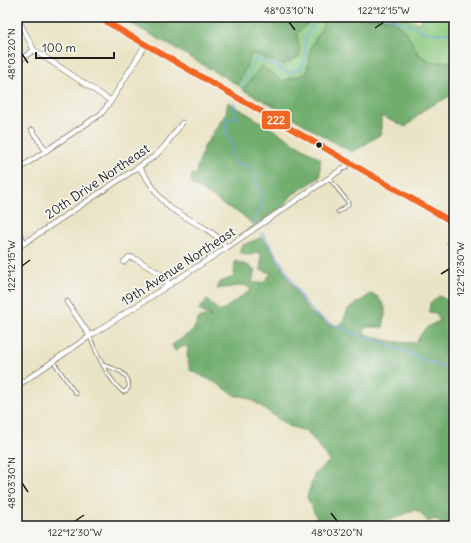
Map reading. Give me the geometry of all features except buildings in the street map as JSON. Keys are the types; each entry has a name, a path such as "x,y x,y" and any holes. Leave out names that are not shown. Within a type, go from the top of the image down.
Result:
{"main road":[{"path":"98,17 454,223"}],"street":[{"path":"17,17 34,50 111,101"},
{"path":"17,170 101,114 111,101 146,44"},
{"path":"17,62 34,50"},
{"name":"20th Drive Northeast","path":"17,248 155,156 164,147 182,123"},
{"path":"32,130 46,151"},
{"name":"19th Avenue Northeast","path":"17,386 90,336 226,248 351,163"},
{"path":"139,167 159,196 170,208 219,238 226,248"},
{"path":"17,231 25,243"},
{"path":"124,262 129,257 136,259 162,275 170,285"},
{"path":"67,302 90,336"}],"lane":[{"path":"329,178 348,202 348,204 338,212"},
{"path":"449,242 454,231"},
{"path":"90,336 103,365 118,387 124,392 126,391 129,387 127,377 122,372 103,365"},
{"path":"53,361 76,394"}],"green space":[{"path":"119,17 139,17 147,19 148,17 313,17 297,34 300,56 283,65 252,53 238,85"},
{"path":"313,17 346,17 325,22 311,47 307,73 283,81 261,66 243,90 238,85 252,53 297,34"},
{"path":"346,17 392,20 406,32 418,54 434,63 450,61 454,58 454,94 425,109 406,127 381,116 381,134 351,152 276,107 243,90 261,66 283,81 307,73 311,47 325,21"},
{"path":"367,17 400,17 419,23 422,17 454,17 454,58 450,61 434,63 418,54 406,32 378,18"},
{"path":"228,102 321,159 320,177 292,195 282,208 255,226 240,213 223,205 215,198 193,185 191,180 192,174 197,175 197,168 204,147 226,113"},
{"path":"262,237 301,300 310,312 327,324 336,327 344,319 348,309 371,294 377,296 385,307 383,327 366,327 363,333 382,339 395,342 416,343 425,329 440,321 436,313 429,312 430,303 439,296 449,301 452,297 454,287 454,526 444,526 435,519 428,522 420,512 414,510 377,526 314,526 319,523 307,497 315,473 330,461 307,431 288,426 255,402 243,396 236,396 218,384 190,370 187,356 188,346 181,347 175,351 172,345 193,331 199,318 211,316 198,310 207,300 220,312 252,289 244,285 217,289 220,282 234,277 235,261 255,270 252,282 265,282 271,273 261,270 261,252 248,255 239,252 241,246"}],"waterway":[{"path":"242,88 255,59 271,63 286,72 291,73 294,70 301,70 306,56 305,38 318,17"},
{"path":"386,17 417,27 420,31 441,34 454,32"},
{"path":"234,103 237,118 230,118 226,121 226,133 234,146 231,156 233,160 237,165 246,165 257,173 256,182 262,194 262,206 255,217 256,225"},
{"path":"262,233 301,296 318,316 340,327 379,341 454,372"}],"transit line":[{"name":"222","path":"98,17 454,223"}]}
